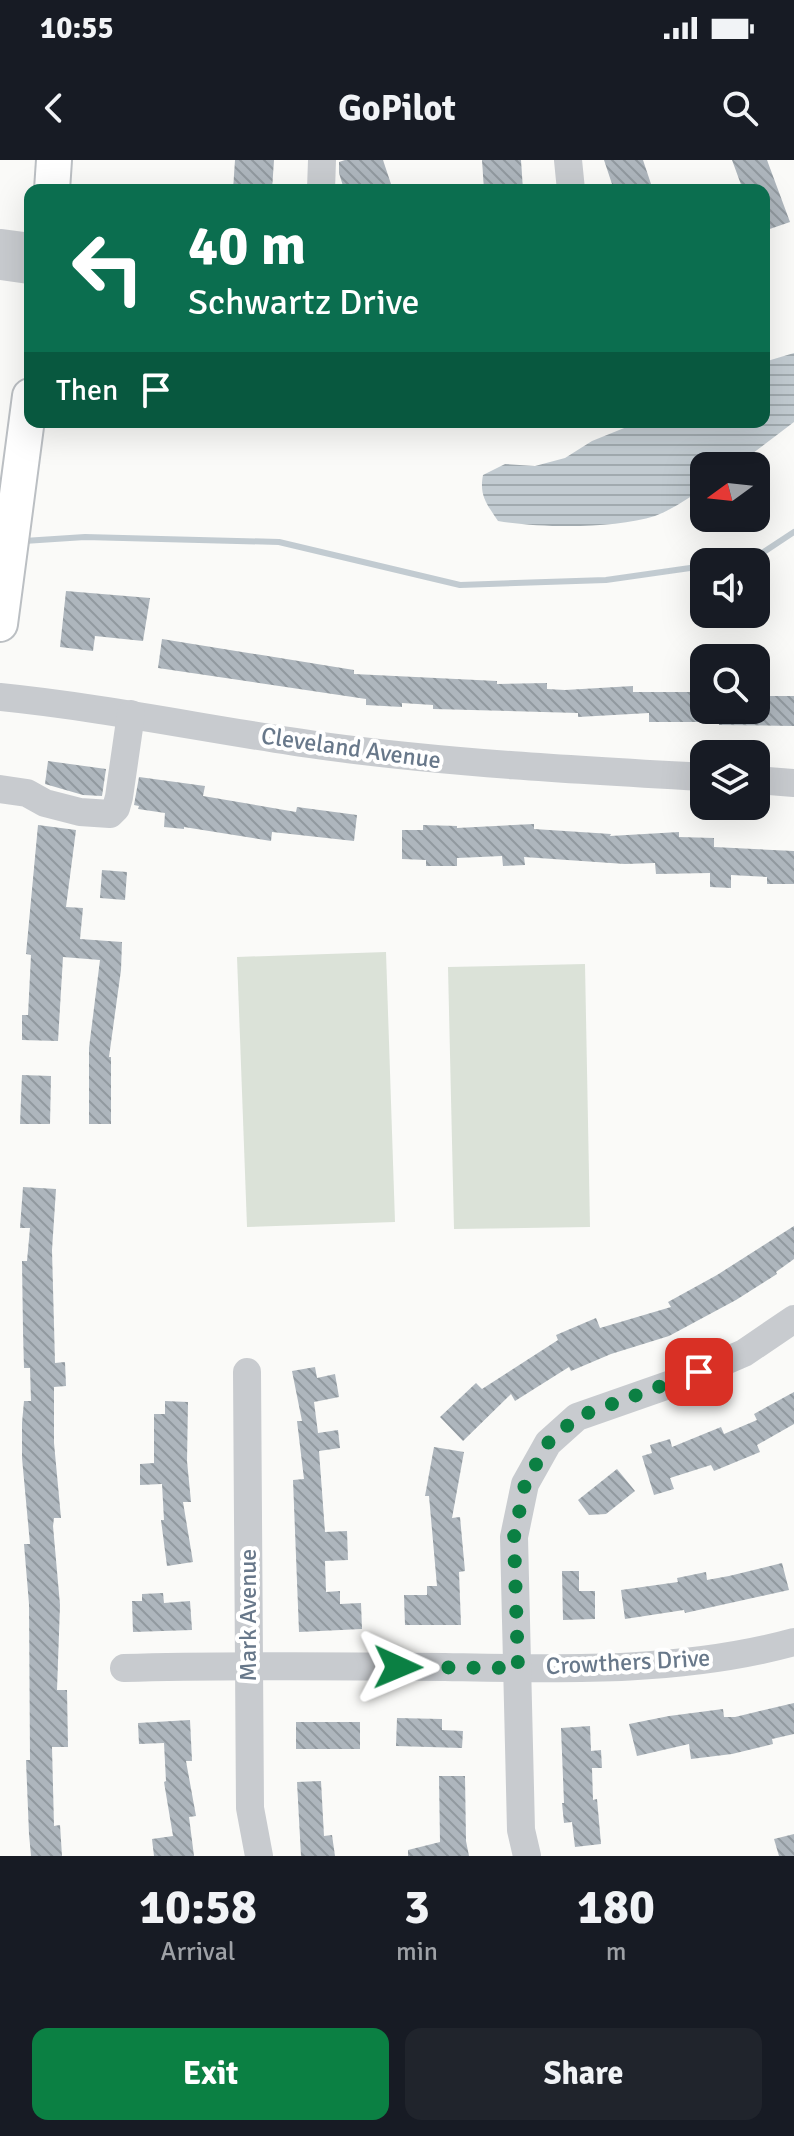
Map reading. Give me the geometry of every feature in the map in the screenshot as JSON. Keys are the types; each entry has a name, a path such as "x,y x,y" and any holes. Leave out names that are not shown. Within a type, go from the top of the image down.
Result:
{"main road":[{"path":"52,184 54,160"},
{"path":"0,624 26,428"}],"street":[{"path":"321,184 322,160"},
{"path":"568,160 570,184"},
{"path":"0,243 24,246"},
{"path":"0,266 24,269"},
{"name":"Cleveland Avenue","path":"0,697 131,714 323,746 473,764 690,776"},
{"path":"0,789 27,793 45,803 80,812 110,814 116,808 119,797 131,714"},
{"path":"770,781 794,783"},
{"path":"527,1856 521,1830 514,1537 525,1484 548,1443 577,1417 677,1382 744,1353 794,1319"},
{"name":"Mark Avenue","path":"247,1372 250,1808 259,1856"},
{"name":"Crowthers Drive","path":"124,1668 247,1665 518,1668 680,1663 765,1650 794,1642"}],"shaded area":[{"path":"794,353 794,422 754,452 690,452 690,497 655,516 577,526 498,521 482,489 483,475 505,464 535,466 565,458 592,441 624,428 770,428 770,360"},
{"path":"386,952 395,1222 247,1227 237,957"},
{"path":"585,964 590,1227 454,1229 448,967"}],"building":[{"path":"235,160 274,160 272,184 233,184"},
{"path":"383,160 391,184 342,184 339,162"},
{"path":"482,160 521,160 523,184 484,184"},
{"path":"604,160 643,160 651,184 612,184"},
{"path":"732,160 767,160 790,222 770,229 770,184 741,184"},
{"path":"66,591 150,598 143,641 95,636 93,651 60,647"},
{"path":"162,639 354,670 354,674 497,681 497,684 547,683 547,689 565,690 633,686 633,692 690,692 690,722 649,722 649,713 578,717 578,713 433,709 433,705 402,703 402,707 366,705 366,699 158,668"},
{"path":"770,696 794,696 794,726 719,725 770,724"},
{"path":"48,761 106,769 102,796 83,795 45,784"},
{"path":"139,777 205,786 203,796 296,812 297,807 357,815 354,841 272,832 271,841 184,827 164,827 165,813 138,809 139,806 134,805"},
{"path":"534,824 534,829 610,836 679,832 679,837 714,838 714,847 794,851 794,884 767,884 767,877 731,875 731,888 710,887 710,873 656,874 655,863 524,857 525,865 503,866 502,856 457,858 457,866 426,866 426,860 402,859 402,830 423,830 423,825 457,828"},
{"path":"38,825 76,830 66,907 83,908 80,939 122,942 109,1057 111,1124 89,1124 89,1048 100,960 63,957 58,1041 22,1040 22,1015 28,1015 31,955 26,954"},
{"path":"102,870 127,872 125,900 100,898"},
{"path":"22,1075 51,1076 50,1124 20,1124"},
{"path":"23,1187 56,1189 52,1250 55,1363 65,1362 66,1386 54,1387 54,1443 61,1518 54,1518 53,1526 60,1605 57,1690 67,1690 68,1747 52,1747 54,1826 60,1825 62,1856 31,1856 29,1834 26,1760 30,1760 29,1604 24,1544 30,1544 22,1423 24,1401 31,1401 30,1368 24,1368 22,1261 27,1261 30,1228 20,1228"},
{"path":"794,1226 794,1259 777,1274 736,1300 669,1336 611,1354 571,1371 569,1367 515,1401 511,1394 463,1441 440,1417 476,1383 482,1389 558,1340 556,1335 596,1318 600,1328 671,1307 668,1302"},
{"path":"315,1367 317,1378 335,1374 339,1397 314,1402 318,1433 338,1430 340,1448 319,1451 325,1532 347,1531 348,1560 325,1561 326,1592 340,1591 340,1604 361,1603 362,1629 299,1632 293,1480 304,1479 297,1421 302,1421 292,1371"},
{"path":"794,1392 794,1424 757,1445 760,1452 714,1471 711,1465 670,1478 674,1489 654,1495 642,1456 652,1453 650,1445 670,1439 672,1447 721,1427 724,1434 757,1420 754,1414"},
{"path":"165,1401 188,1402 187,1461 191,1502 183,1502 193,1562 167,1566 161,1520 164,1520 162,1484 140,1485 140,1464 154,1463 154,1414 165,1414"},
{"path":"434,1447 464,1452 452,1518 460,1517 465,1571 459,1572 461,1625 405,1625 404,1595 427,1595 427,1586 437,1586 429,1496 425,1496"},
{"path":"617,1469 635,1491 606,1514 589,1515 578,1500"},
{"path":"782,1563 789,1590 685,1613 684,1610 625,1619 621,1590 678,1582 677,1578 706,1572 707,1580"},
{"path":"562,1571 579,1571 579,1591 595,1591 595,1619 563,1620"},
{"path":"163,1593 164,1603 190,1601 192,1630 133,1632 132,1601 142,1601 142,1594"},
{"path":"794,1703 794,1734 772,1739 773,1744 732,1754 691,1759 689,1744 637,1756 629,1724 723,1709 724,1717 735,1717"},
{"path":"397,1718 442,1719 442,1730 463,1731 462,1748 396,1746"},
{"path":"190,1720 192,1761 186,1761 196,1816 189,1817 194,1856 154,1856 152,1839 173,1836 164,1782 164,1743 139,1744 138,1723"},
{"path":"296,1722 360,1722 360,1749 296,1749"},
{"path":"590,1726 591,1751 601,1750 602,1768 592,1768 593,1800 597,1799 601,1844 575,1847 572,1822 564,1823 561,1728"},
{"path":"439,1776 465,1776 469,1856 408,1856 408,1850 440,1842"},
{"path":"321,1781 324,1836 332,1835 335,1856 301,1856 297,1782"},
{"path":"794,1834 794,1856 779,1856 774,1839"}],"waterway":[{"path":"770,548 794,532"},
{"path":"24,541 85,537 279,542 460,585 606,580 690,568"}],"route":[{"path":"398,1667 518,1668 514,1537 525,1484 548,1443 577,1417 699,1372"}]}
